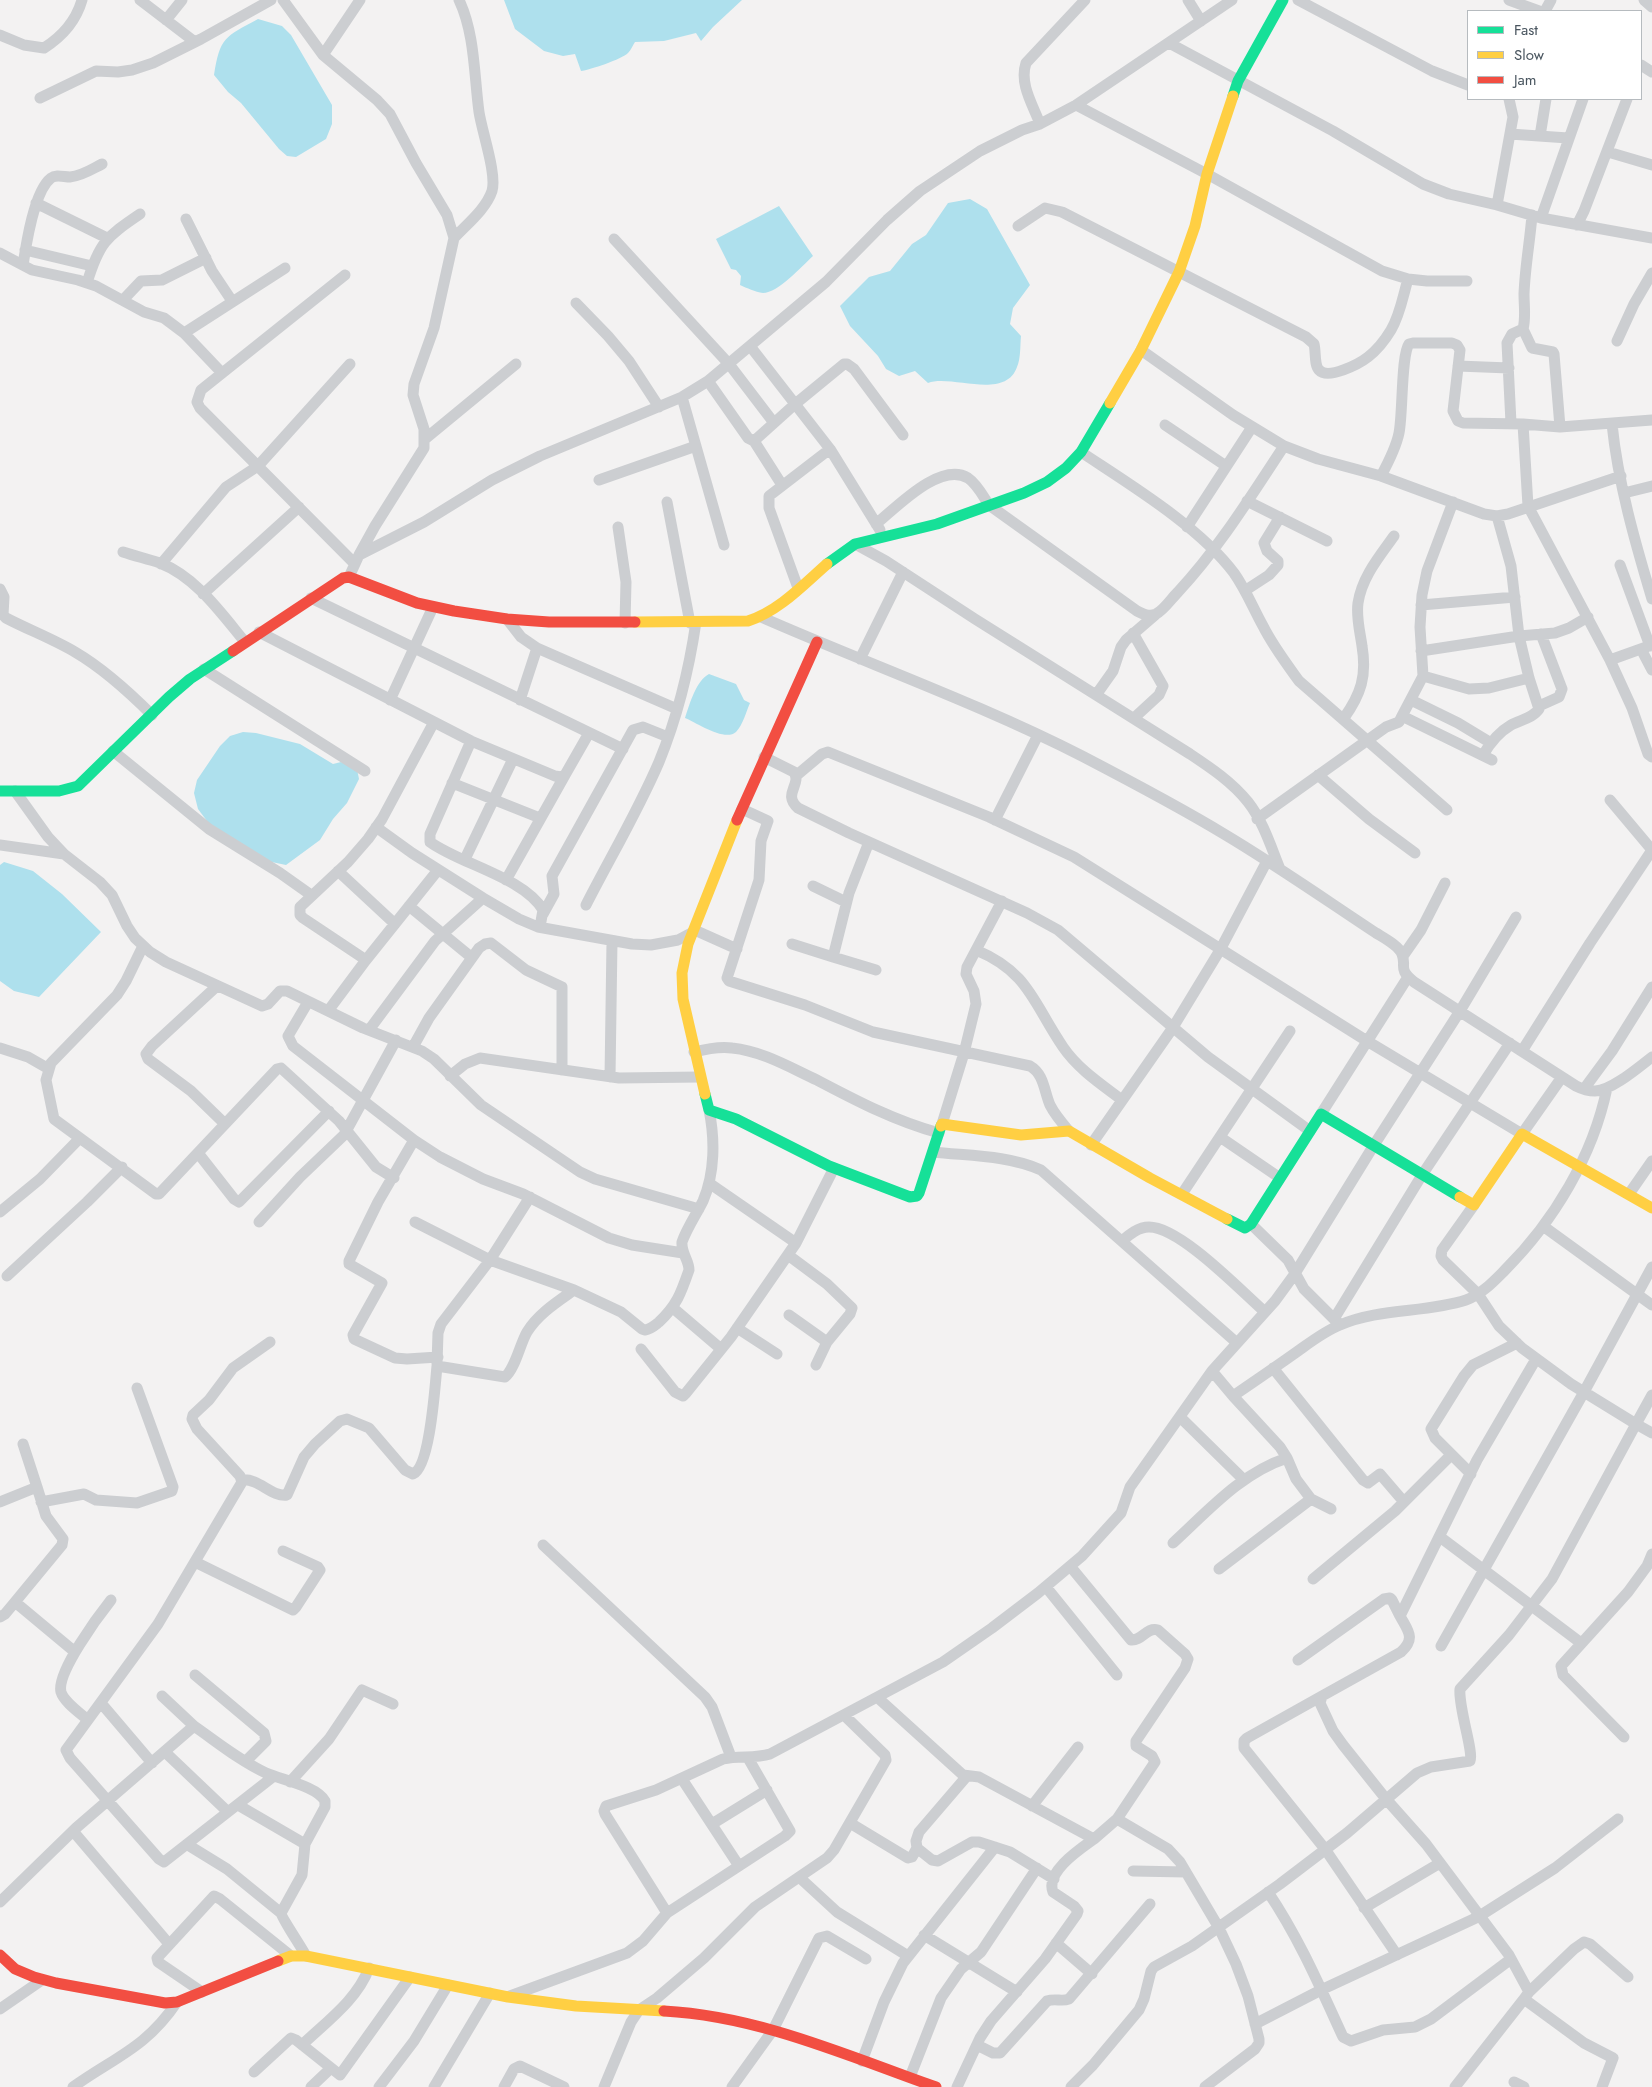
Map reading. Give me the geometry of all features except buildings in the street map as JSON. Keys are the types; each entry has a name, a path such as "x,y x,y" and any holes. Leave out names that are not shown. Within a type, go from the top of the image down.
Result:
{"street":[{"path":"0,35 24,45 39,49 44,48 74,21 82,0"},
{"path":"140,0 195,42"},
{"path":"166,20 182,0"},
{"path":"40,98 96,70 118,72 132,70 153,63 271,0"},
{"path":"283,0 323,55 377,100 390,114 416,164 447,215 454,238 434,328 414,384 413,395 425,439 420,455 396,490 357,559 349,577"},
{"path":"323,55 360,0"},
{"path":"454,238 484,206 491,192 493,182 479,111 473,53 463,9 459,0"},
{"path":"1040,124 1024,82 1023,73 1026,64 1085,0"},
{"path":"1188,0 1201,21"},
{"path":"357,559 424,522 516,467 682,397 708,381 826,282 887,220 920,191 980,151 1022,130 1040,124 1076,105 1232,0"},
{"path":"0,791 59,791 72,788 83,781 169,697 204,669 336,581 349,577 417,603 507,618 549,622 625,623 748,621 760,617 782,603 837,555 855,544 938,524 1024,493 1047,482 1066,468 1081,452 1141,350 1179,272 1195,226 1207,174 1238,81 1283,0"},
{"path":"1298,0 1432,71 1467,85"},
{"path":"1509,0 1536,10"},
{"path":"1644,0 1652,7"},
{"path":"1169,43 1333,131 1422,184 1449,194 1497,205 1536,217 1652,238"},
{"path":"1497,205 1513,117 1509,100"},
{"path":"1540,136 1546,100"},
{"path":"1560,427 1554,354 1549,351 1532,348 1523,329 1524,295 1530,245 1536,217 1583,100"},
{"path":"1577,225 1608,152 1627,100"},
{"path":"1076,105 1207,174 1382,271 1408,279 1427,281 1467,280"},
{"path":"1510,134 1568,138"},
{"path":"1608,152 1652,164"},
{"path":"23,265 36,203 52,177 79,175 102,164"},
{"path":"36,203 107,238"},
{"path":"1018,226 1045,208 1053,209 1306,337 1314,344 1316,366 1326,374 1353,366 1368,357 1382,343 1398,314 1408,279"},
{"path":"87,283 100,248 107,238 140,214"},
{"path":"186,219 206,258 232,301"},
{"path":"614,239 729,364 774,423"},
{"path":"26,250 92,266"},
{"path":"0,253 43,273 87,283 144,312 164,318 184,333 222,373"},
{"path":"123,300 141,282 162,280 206,258"},
{"path":"184,333 284,268"},
{"path":"1617,341 1634,304 1652,273"},
{"path":"345,275 201,390 197,402 200,408 299,507 357,559"},
{"path":"576,303 629,360 659,407"},
{"path":"1511,423 1507,342 1509,338 1523,329"},
{"path":"1381,476 1399,435 1406,348 1409,344 1413,343 1452,343 1457,345 1460,350 1454,411 1458,421 1463,423 1511,423 1560,427 1652,420"},
{"path":"750,346 830,449 884,538"},
{"path":"1141,350 1252,427 1284,446 1381,476 1484,514 1497,516 1508,514 1621,476"},
{"path":"161,564 226,487 258,466 350,364"},
{"path":"425,439 516,364"},
{"path":"754,440 844,364 854,369 903,435"},
{"path":"1458,366 1509,368"},
{"path":"708,381 748,438 754,440 782,485"},
{"path":"682,397 724,545"},
{"path":"1523,424 1528,506 1610,660 1632,708 1648,754 1652,757"},
{"path":"1612,424 1614,446 1624,494 1652,599"},
{"path":"1165,425 1226,466"},
{"path":"1187,527 1252,427"},
{"path":"599,480 696,446"},
{"path":"1096,695 1113,672 1121,647 1133,633 1162,609 1196,573 1248,501 1284,446"},
{"path":"798,588 768,502 769,496 830,449"},
{"path":"1081,452 1162,507 1214,550 1246,590 1263,626 1285,663 1306,687 1344,718 1447,810"},
{"path":"876,524 932,480 945,476 957,475 966,477 973,483 989,505 1138,611 1147,615 1155,615"},
{"path":"1624,494 1652,486"},
{"path":"1248,501 1327,541"},
{"path":"586,905 645,790 668,737 688,670 693,622 667,502"},
{"path":"1257,818 1386,727 1399,722 1422,676 1421,605 1427,571 1453,502"},
{"path":"203,594 299,507"},
{"path":"1497,516 1511,566 1519,636 1529,678 1539,706"},
{"path":"1246,590 1269,575 1278,565 1278,562 1267,551 1264,543 1280,518"},
{"path":"618,527 626,582 625,623"},
{"path":"1344,718 1356,701 1362,686 1364,670 1357,621 1357,605 1361,590 1367,574 1394,536"},
{"path":"855,544 904,572 1225,778 1248,802 1280,870"},
{"path":"123,552 161,564 181,575 203,594 245,642"},
{"path":"1620,565 1648,646 1652,670"},
{"path":"860,659 904,572"},
{"path":"0,589 4,597 2,618 74,651 98,666 152,715"},
{"path":"1421,605 1515,597"},
{"path":"311,598 622,749"},
{"path":"390,700 433,607"},
{"path":"760,617 956,698 1038,735 1184,811 1267,861 1376,933 1399,950 1403,956 1404,972 1408,977 1562,1077 1584,1089 1597,1092 1607,1088 1652,1058"},
{"path":"1421,651 1519,636 1555,633 1569,628 1588,617"},
{"path":"507,618 520,637 537,648 677,709"},
{"path":"259,632 471,741 554,776 561,777 565,775"},
{"path":"1133,633 1163,686 1159,695 1134,718"},
{"path":"1402,716 1487,757 1491,743 1510,726 1535,714 1539,706 1559,697 1562,689 1541,634"},
{"path":"415,1222 490,1260 574,1290 621,1312 645,1330 652,1328 673,1308 689,1270 689,1265 683,1253 682,1242 709,1183 713,1128 682,1000 682,973 691,933 764,758 817,642"},
{"path":"1610,660 1648,646"},
{"path":"520,700 537,648"},
{"path":"204,669 364,771"},
{"path":"1422,676 1469,689 1489,688 1529,678"},
{"path":"1411,700 1458,723 1491,743"},
{"path":"366,960 300,915 300,907 353,856 376,827 434,722"},
{"path":"540,928 544,914 554,894 552,876 633,730 640,726 668,737"},
{"path":"506,880 589,733"},
{"path":"995,820 1038,735"},
{"path":"471,741 429,838 430,842 506,880 535,901 544,914"},
{"path":"114,751 209,829 280,872 311,895"},
{"path":"1310,1131 1250,1089 1172,1029 1058,930 1040,919 869,842 794,804 791,796 797,775 822,754 828,752 995,820 1074,857 1367,1041 1522,1134 1580,1165 1652,1208"},
{"path":"764,758 792,770 797,775"},
{"path":"465,860 513,759"},
{"path":"1318,774 1369,819 1415,853"},
{"path":"452,783 540,818"},
{"path":"14,791 48,837 64,854 100,882 112,895 127,926 143,946 166,962 262,1006 265,1006 277,993 283,990 369,1030 413,1047 434,1059 481,1105 580,1172 595,1179 699,1208"},
{"path":"1522,1051 1652,850 1610,800"},
{"path":"742,809 768,821 762,841 759,880 727,978 731,983 789,1000 873,1032 1030,1066 1041,1077 1051,1106 1059,1120 1069,1131 1091,1145 1245,1228 1251,1224 1408,977"},
{"path":"376,827 482,898 519,919 540,928 612,941 651,945 678,940 691,933 699,932 737,949"},
{"path":"833,957 846,902 869,842"},
{"path":"0,845 64,854"},
{"path":"1091,1145 1172,1029 1220,950 1267,861"},
{"path":"338,870 394,924"},
{"path":"328,1011 438,870"},
{"path":"1403,956 1421,930 1445,884"},
{"path":"813,886 846,902"},
{"path":"369,1030 422,956 441,934 482,898"},
{"path":"710,1110 736,1119 791,1149 834,1168 914,1197 919,1193 933,1152 964,1053 976,1004 974,991 966,974 967,967 1002,901"},
{"path":"409,906 471,958"},
{"path":"667,1913 604,1811 606,1806 656,1790 723,1759 731,1757 748,1758 770,1754 845,1716 943,1662 992,1628 1046,1587 1070,1566 1115,1522 1125,1504 1130,1487 1212,1371 1265,1312 1295,1273 1460,1011 1516,917"},
{"path":"610,1077 612,941"},
{"path":"413,1047 429,1018 478,948 484,944 491,943 526,970 562,987 562,1070"},
{"path":"792,944 876,970"},
{"path":"143,946 126,982 117,995 51,1064 46,1080 52,1113 59,1124 122,1167 156,1194 159,1194 279,1068 284,1070 348,1130 376,1167 394,1178"},
{"path":"976,950 996,958 1018,975 1063,1047 1075,1062 1122,1100"},
{"path":"216,986 152,1046 146,1054 148,1059 191,1091 225,1124"},
{"path":"1584,1089 1612,1051 1652,987"},
{"path":"308,1002 290,1030 288,1036 292,1046 414,1140 459,1167 530,1197 609,1238 632,1245 683,1253"},
{"path":"1182,1194 1290,1031"},
{"path":"259,1222 300,1177 348,1130 396,1040"},
{"path":"1233,1396 1337,1322 1422,1175 1510,1043"},
{"path":"694,1052 730,1047 764,1055 884,1114 914,1126 1021,1135 1069,1131"},
{"path":"0,1048 28,1057 49,1069"},
{"path":"450,1076 465,1064 480,1058 610,1077 640,1079 700,1077"},
{"path":"1562,1077 1442,1250 1441,1256 1478,1294 1498,1326 1536,1359 1584,1392 1652,1433"},
{"path":"1337,1322 1453,1304 1478,1294 1515,1260 1561,1201 1580,1165 1602,1114 1607,1088"},
{"path":"198,1153 234,1199 239,1202 329,1111"},
{"path":"1321,1114 1474,1205"},
{"path":"1220,1137 1280,1178"},
{"path":"0,1212 40,1179 80,1138"},
{"path":"414,1140 394,1178 378,1202 349,1261 350,1264 382,1283 353,1335 354,1339 395,1358 438,1362 505,1377 535,1321 574,1290"},
{"path":"933,1152 1013,1161 1041,1170 1237,1343"},
{"path":"1629,1194 1652,1161"},
{"path":"7,1276 122,1167"},
{"path":"641,1349 675,1392 683,1396 737,1328 796,1243 834,1168"},
{"path":"709,1183 796,1243"},
{"path":"270,1342 233,1368 209,1400 193,1416 192,1420 197,1429 242,1480 252,1481 281,1495 287,1495 304,1457 334,1425 347,1419 369,1428 405,1470 413,1474 417,1472 423,1463 427,1449 438,1362 438,1333 441,1324 490,1260 530,1197"},
{"path":"1251,1224 1288,1260 1304,1289 1337,1322"},
{"path":"1543,1226 1652,1305"},
{"path":"1122,1240 1142,1228 1159,1228 1170,1233 1187,1243 1265,1312"},
{"path":"788,1255 827,1284 852,1308 850,1314 827,1342 816,1365"},
{"path":"1441,1646 1652,1268"},
{"path":"673,1308 721,1349"},
{"path":"789,1315 827,1342"},
{"path":"737,1328 777,1354"},
{"path":"1470,1474 1432,1434 1433,1425 1473,1365 1517,1343"},
{"path":"1400,1616 1470,1474 1536,1359"},
{"path":"1273,1368 1365,1482 1380,1474 1404,1502"},
{"path":"1212,1371 1287,1458 1296,1479 1311,1499 1332,1509"},
{"path":"41,1502 84,1494 96,1500 137,1504 172,1491 173,1487 136,1388"},
{"path":"1071,2087 1093,2065 1139,2010 1144,1999 1151,1971 1154,1967 1192,1946 1268,1892 1325,1849 1417,1773 1424,1769 1470,1761 1472,1757 1463,1718 1460,1690 1532,1606 1552,1578 1652,1395"},
{"path":"1180,1417 1244,1480"},
{"path":"0,1617 5,1614 63,1542 46,1516 23,1444"},
{"path":"1313,1579 1404,1502 1452,1455"},
{"path":"1173,1543 1244,1480 1271,1463 1287,1458"},
{"path":"242,1480 158,1624 66,1750 67,1754 162,1862 168,1861 274,1776"},
{"path":"0,1502 37,1487"},
{"path":"1219,1569 1311,1499"},
{"path":"1440,1537 1581,1643"},
{"path":"543,1545 705,1697 712,1707 731,1757"},
{"path":"195,1562 293,1610 320,1570 318,1567 283,1551"},
{"path":"1624,1737 1561,1670 1563,1662 1628,1592 1647,1566 1652,1554"},
{"path":"957,2087 991,2021 1056,1943 1078,1911 1074,1906 1053,1892 1051,1888 1054,1879 1063,1863 1117,1819 1155,1762 1152,1756 1136,1746 1136,1741 1185,1668 1188,1659 1185,1654 1158,1630 1149,1631 1134,1641 1127,1637 1070,1566"},
{"path":"1046,1587 1116,1675"},
{"path":"1298,1660 1384,1599 1390,1598 1392,1600 1410,1635 1406,1647 1247,1738 1243,1745 1325,1849 1397,1955"},
{"path":"88,1720 67,1700 61,1691 60,1684 75,1652 90,1627 111,1600"},
{"path":"15,1602 75,1652"},
{"path":"195,1675 264,1733 266,1741 246,1761"},
{"path":"290,1782 329,1739 360,1692 365,1690 393,1704"},
{"path":"162,1696 194,1726 246,1761 274,1776 318,1794 325,1801 325,1807 305,1844 302,1875 281,1913 281,1918 291,1928 306,1956"},
{"path":"1322,1696 1321,1707 1333,1731 1386,1799 1426,1844 1478,1917 1511,1959 1526,1995 1584,2043 1613,2058 1602,2087"},
{"path":"878,1698 959,1772 968,1776 979,1776 1094,1839"},
{"path":"101,1703 152,1763"},
{"path":"604,2087 631,2022 639,2010 657,1998 704,1958 755,1906 831,1854 886,1760 885,1755 845,1716"},
{"path":"0,1902 73,1832 194,1726"},
{"path":"1032,1806 1078,1747"},
{"path":"165,1752 228,1812"},
{"path":"508,1997 627,1953 643,1941 667,1913 785,1836 790,1831 748,1758"},
{"path":"850,1823 908,1858 912,1857 917,1848 916,1841 919,1832 968,1776"},
{"path":"682,1778 739,1866"},
{"path":"712,1824 767,1790"},
{"path":"238,1805 305,1844"},
{"path":"1117,1819 1175,1855 1219,1928 1239,1972 1259,2039 1258,2046 1205,2087"},
{"path":"1255,2024 1321,1990 1478,1917 1555,1868 1618,1819"},
{"path":"73,1832 169,1944"},
{"path":"917,1848 932,1860 938,1861 972,1842 995,1847 1015,1855 1054,1879"},
{"path":"188,1845 227,1869 281,1913"},
{"path":"862,2060 884,2002 908,1956 995,1847"},
{"path":"1364,1908 1440,1863"},
{"path":"912,2081 941,1998 960,1970 981,1952 1037,1868"},
{"path":"1133,1871 1186,1872"},
{"path":"799,1877 837,1912 908,1956"},
{"path":"1268,1892 1298,1940 1343,2037 1351,2041 1383,2030 1415,2027 1431,2019 1511,1959"},
{"path":"202,1992 158,1962 158,1956 214,1896 291,1956"},
{"path":"977,2045 993,2053 1000,2053 1047,2001 1052,1999 1070,1999 1150,1904"},
{"path":"924,1935 1017,1992"},
{"path":"732,2087 773,2030 819,1938 826,1936 866,1959"},
{"path":"1455,2087 1526,1995 1574,1949 1584,1942 1590,1944 1628,1977"},
{"path":"1056,1943 1092,1974"},
{"path":"0,1955 15,1969 42,1980 152,2002 177,2002 291,1956 306,1956 508,1997 576,2006 691,2012 713,2015 773,2030 862,2060 912,2081 936,2087"},
{"path":"302,2045 353,1996 369,1968"},
{"path":"254,2072 288,2039 293,2038 337,2075 342,2074 410,1977"},
{"path":"0,2008 42,1980"},
{"path":"379,2087 414,2041 448,1984"},
{"path":"434,2087 490,1993"},
{"path":"73,2087 139,2045 165,2019 177,2002"},
{"path":"504,2087 514,2069 520,2066 564,2087"},
{"path":"311,2087 330,2069"}],"water":[{"path":"504,0 742,0 701,41 696,33 664,41 635,42 625,55 606,64 581,71 575,54 563,56 544,51 515,29"},
{"path":"258,19 282,26 291,35 332,105 332,124 326,139 296,157 287,156 279,149 241,103 228,92 214,75 222,45 231,35"},
{"path":"970,199 987,209 1030,285 1013,308 1010,324 1021,336 1020,356 1017,367 1011,377 1001,383 990,385 950,381 928,383 915,371 899,376 886,369 878,356 850,326 840,306 869,277 890,271 912,244 926,235 948,203"},
{"path":"779,206 813,256 776,289 763,293 751,290 740,285 741,276 736,270 731,269 716,239"},
{"path":"709,674 736,684 744,700 750,703 741,726 736,732 725,735 685,718 697,687 704,677"},
{"path":"243,732 256,733 300,744 333,764 341,762 357,769 359,779 347,803 333,819 320,840 286,865 267,861 213,829 198,809 194,793 197,780 220,746 230,736"},
{"path":"4,862 33,871 62,894 101,932 39,997 14,991 0,981 0,865"}],"traffic: fast":[{"path":"1233,96 1238,81 1283,0"},
{"path":"827,564 855,544 937,524 1024,493 1047,482 1066,468 1081,452 1110,403"},
{"path":"0,791 59,791 78,786 169,697 190,679 233,651"},
{"path":"705,1094 709,1110 736,1119 829,1166 910,1197 917,1196 919,1193 941,1126"},
{"path":"1227,1219 1245,1228 1251,1224 1321,1114 1460,1197"}],"traffic: slow":[{"path":"1110,403 1141,350 1179,272 1195,226 1207,174 1233,96"},
{"path":"635,622 748,621 759,617 780,604 800,589 827,564"},
{"path":"705,1094 683,999 682,973 688,944 737,820"},
{"path":"941,1126 942,1124 1021,1135 1069,1131 1150,1178 1227,1219"},
{"path":"1460,1197 1474,1205 1522,1134 1652,1208"},
{"path":"278,1961 291,1956 306,1956 508,1997 576,2006 664,2011"}],"traffic: jam":[{"path":"233,651 343,578 349,577 417,603 454,611 507,619 549,622 635,622"},
{"path":"737,820 817,642"},
{"path":"0,1955 15,1969 34,1977 56,1983 165,2003 177,2002 278,1961"},
{"path":"664,2011 699,2014 769,2029 803,2039 936,2087"}]}
